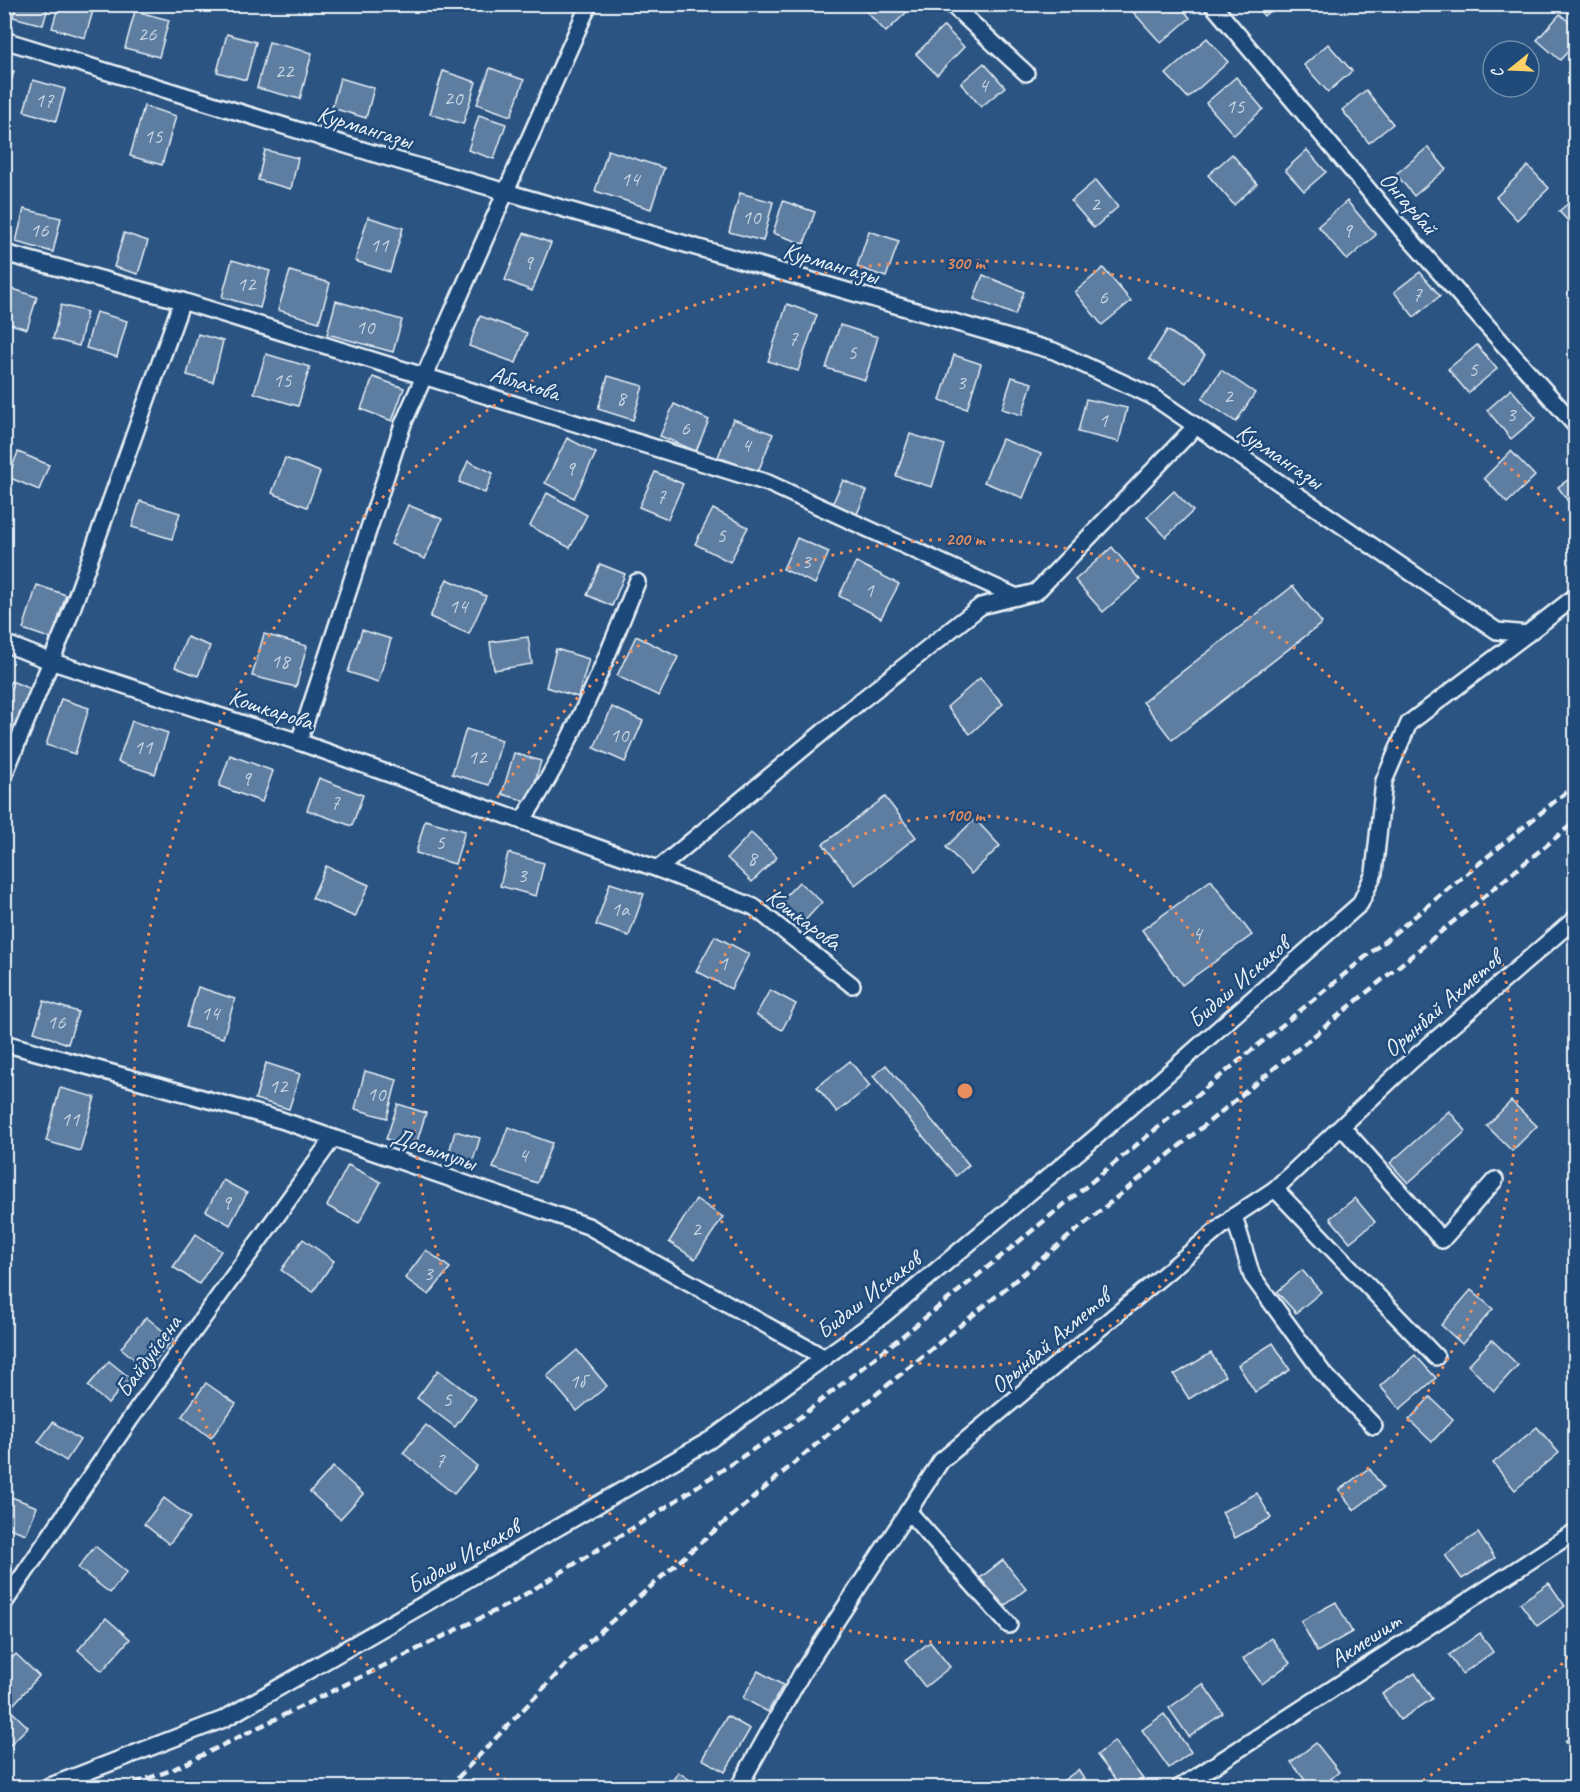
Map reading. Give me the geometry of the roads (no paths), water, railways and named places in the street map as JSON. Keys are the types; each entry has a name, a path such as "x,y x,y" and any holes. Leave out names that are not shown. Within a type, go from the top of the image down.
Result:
{"street":[{"path":"300,742 403,424 589,4"},
{"path":"951,4 1026,73"},
{"name":"Онгарбай","path":"1212,4 1402,230 1575,426"},
{"name":"Курмангазы","path":"4,40 506,192 1054,351 1152,396 1497,631 1527,634"},
{"name":"Аблахова","path":"4,253 182,301 768,483 1017,597"},
{"path":"4,775 67,623 182,301"},
{"path":"658,869 858,703 981,606 1036,592 1196,426"},
{"path":"522,821 549,781 599,679 637,582"},
{"path":"1527,634 1575,596"},
{"name":"Бидаш Искаков","path":"45,1788 224,1719 710,1440 882,1316 1087,1144 1360,904 1374,873 1384,781 1409,723 1527,634"},
{"name":"Кошкарова","path":"4,643 50,661 300,742 658,869 754,907 852,985"},
{"name":"Орынбай Ахметов","path":"738,1788 801,1673 941,1461 1234,1216 1275,1190 1411,1060 1575,918"},
{"name":"Досымулы","path":"4,1043 281,1120 588,1226 825,1358"},
{"path":"1342,1127 1442,1239 1495,1180"},
{"name":"Байдуйсена","path":"4,1603 131,1418 333,1138"},
{"path":"1275,1190 1436,1357"},
{"path":"1234,1216 1252,1276 1323,1373 1374,1426"},
{"path":"908,1511 1009,1625"},
{"name":"Акмешит","path":"1179,1788 1575,1531"}],"railway":[{"path":"122,1788 174,1769 511,1603 654,1515 790,1425 955,1294 1576,784"},
{"path":"448,1788 586,1644 692,1550 840,1424 1576,821"}]}
